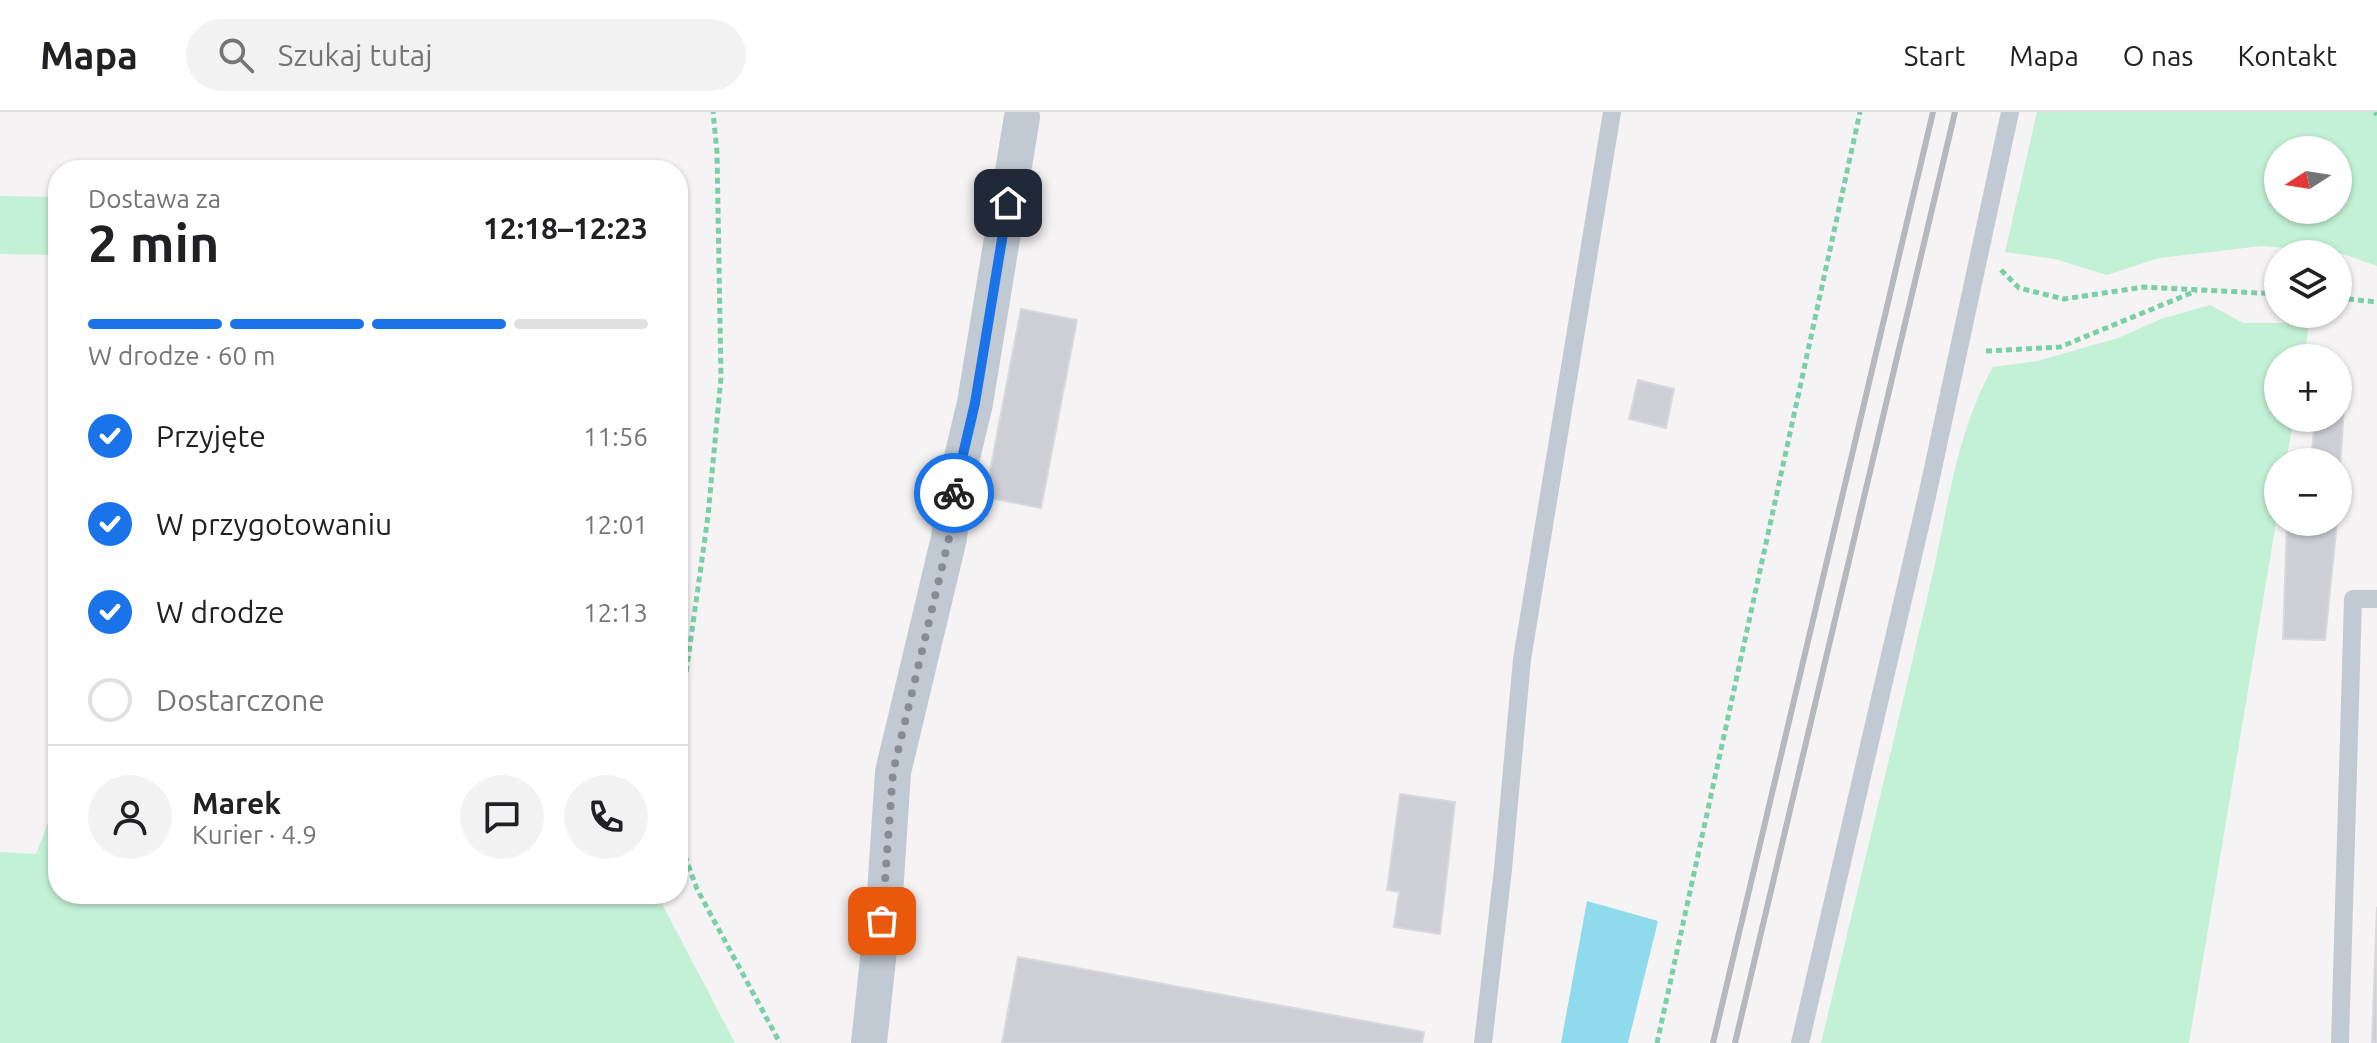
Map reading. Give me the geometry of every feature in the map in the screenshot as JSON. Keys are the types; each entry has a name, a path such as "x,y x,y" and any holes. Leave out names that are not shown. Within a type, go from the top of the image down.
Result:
{"street":[{"path":"869,1043 885,894 893,772 949,538 955,487 975,403 1023,115"}],"lane":[{"path":"1483,1043 1522,659 1612,112"},
{"path":"1800,1043 1958,357 2010,112"},
{"path":"2340,1043 2353,599 2377,599"}],"path":[{"path":"688,659 708,516 721,377 717,152 713,112"},
{"path":"1657,1043 1860,112"},
{"path":"1982,250 2019,288 2064,299 2144,287 2264,293"},
{"path":"1958,357 1983,351 2060,347 2201,289"},
{"path":"2352,299 2377,302"},
{"path":"688,864 697,889 780,1043"}],"green space":[{"path":"2037,112 2377,112 2377,266 2352,257 2352,240 2264,240 2264,246 2159,258 2107,275 2055,259 2005,252"},
{"path":"0,196 48,197 48,255 0,254"},
{"path":"2210,305 2243,323 2264,323 2264,328 2308,328 2306,344 2264,344 2264,432 2291,432 2289,448 2264,448 2264,536 2274,536 2189,1043 1821,1043 1960,449 1980,393 1993,367 2037,361 2118,338 2161,319"},
{"path":"48,823 48,904 662,904 735,1043 0,1043 0,852 36,854"}],"water":[{"path":"1587,901 1658,921 1628,1043 1561,1043"}],"building":[{"path":"1021,309 1077,320 1041,508 985,497"},
{"path":"1638,380 1674,389 1666,428 1629,419"},
{"path":"2314,432 2342,432 2341,448 2312,448"},
{"path":"2287,536 2336,536 2325,640 2283,639"},
{"path":"1400,794 1455,802 1440,934 1394,927 1399,892 1387,890"},
{"path":"2377,907 2377,1043 2372,1043"},
{"path":"1018,957 1424,1032 1422,1043 1002,1043"}],"railway":[{"path":"1713,1043 1933,112"},
{"path":"1735,1043 1955,112"}],"way so far":[{"path":"882,921 893,772 949,538 954,493"}],"route":[{"path":"954,493 975,403 1008,203"}]}
